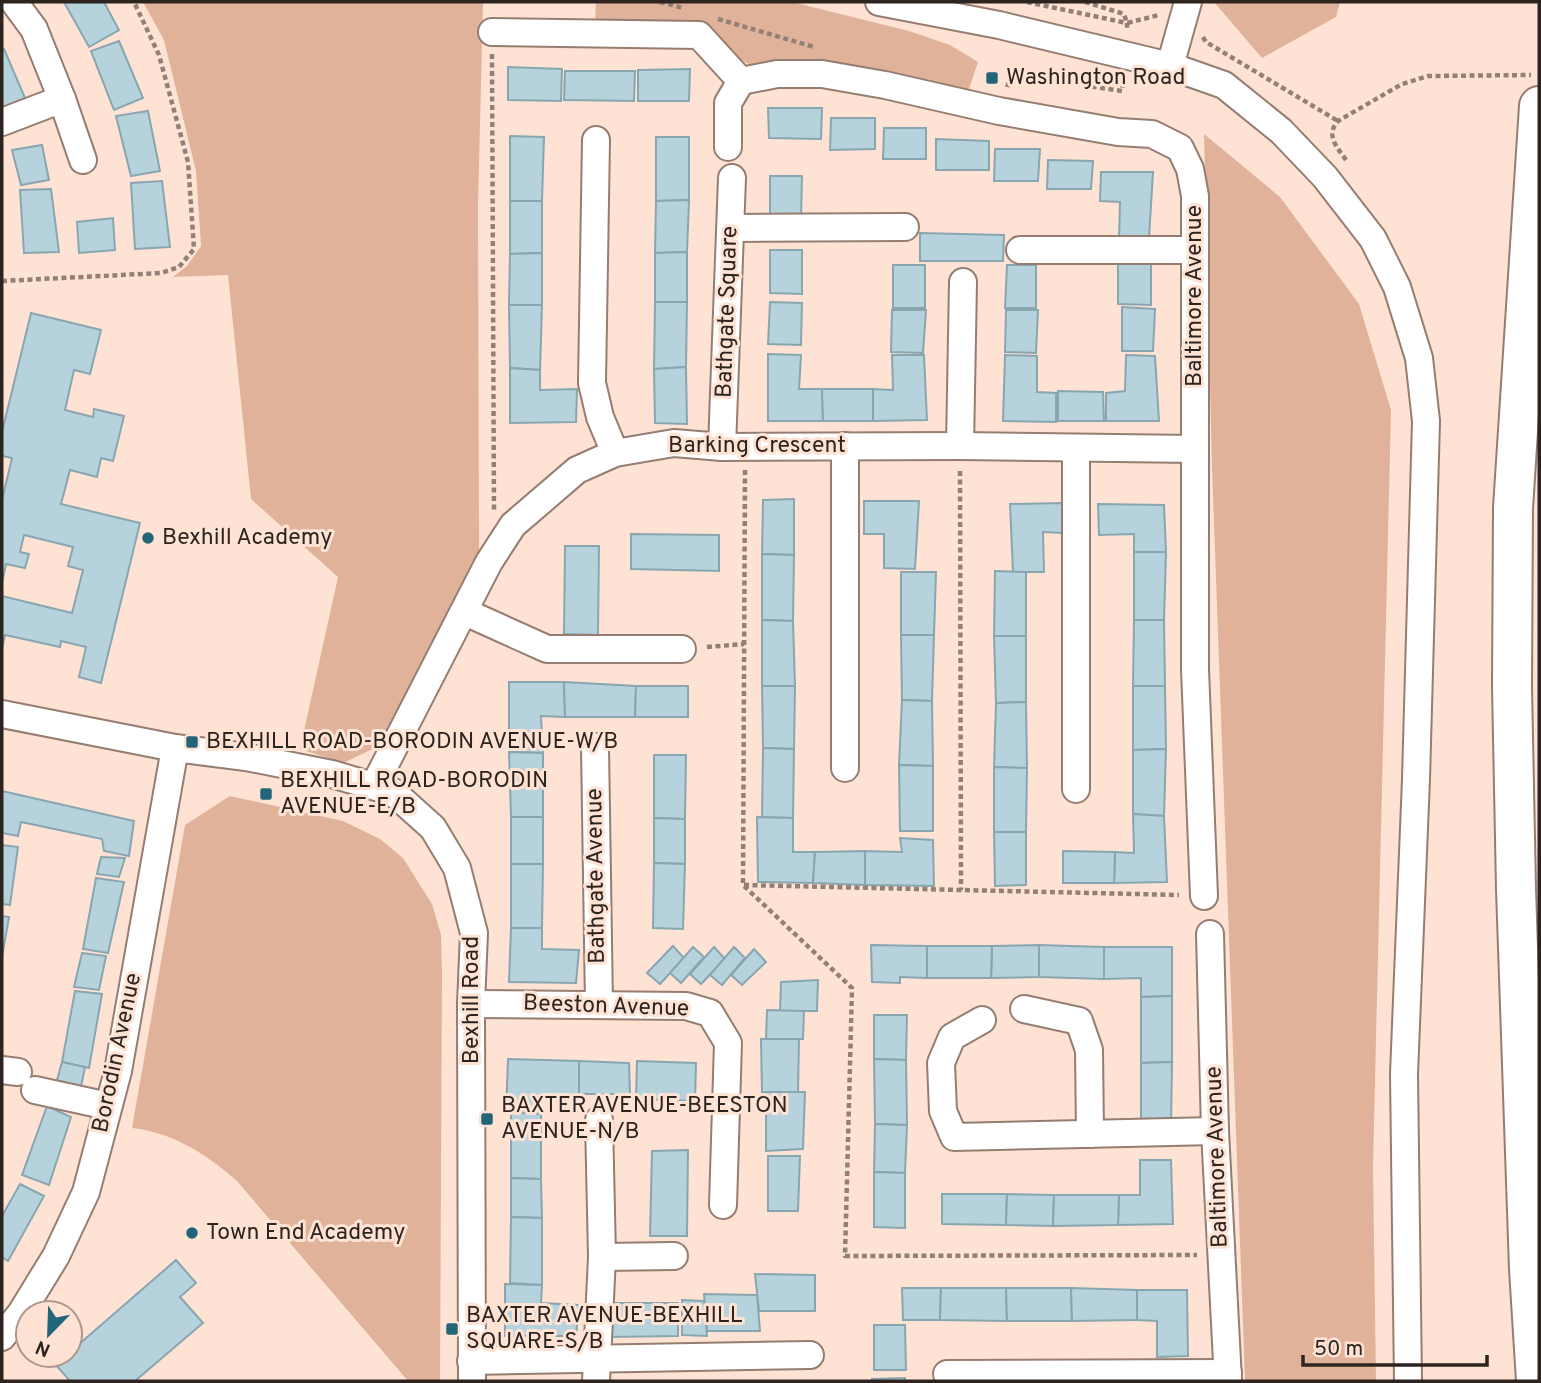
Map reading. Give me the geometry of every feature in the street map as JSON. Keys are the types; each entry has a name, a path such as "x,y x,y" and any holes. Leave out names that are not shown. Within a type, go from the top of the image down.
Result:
{"highway":[{"path":"1536,1381 1522,1049 1512,686 1513,508 1539,106"},
{"path":"1511,1381 1511,1245 1522,1049"}],"street":[{"path":"14,2 34,29 83,160"},
{"path":"879,2 999,25 1170,66 1224,85 1281,131 1325,177 1373,239 1397,287 1419,358 1426,421 1404,1074 1408,1381"},
{"path":"1170,66 1185,12"},
{"path":"492,32 699,36 741,81 728,103 728,147"},
{"name":"Baltimore Avenue","path":"741,81 777,74 822,74 885,85 999,111 1118,132 1152,134 1180,148 1190,169 1195,196 1195,669 1204,895"},
{"path":"2,121 62,99"},
{"path":"596,140 592,383 600,416 615,453"},
{"name":"Bathgate Square","path":"732,178 734,446"},
{"path":"731,228 905,227"},
{"path":"1020,250 1195,250"},
{"path":"960,446 963,282"},
{"name":"Barking Crescent","path":"374,786 494,554 513,525 577,470 615,453 674,443 734,446 1195,449"},
{"path":"845,446 845,768"},
{"path":"1076,448 1076,789"},
{"path":"465,612 547,649 682,649"},
{"name":"Bexhill Road","path":"2,714 175,748 246,757 332,774 393,792 433,828 457,868 474,933 471,1004 472,1371"},
{"name":"Bathgate Avenue","path":"595,747 599,1005"},
{"name":"Borodin Avenue","path":"2,1337 21,1313 56,1256 86,1192 118,1071 175,748"},
{"name":"Baltimore Avenue","path":"1210,934 1228,1377"},
{"name":"Beeston Avenue","path":"471,1004 686,1006 710,1013 728,1043 723,1205"},
{"path":"1024,1009 1079,1021 1089,1050 1090,1134"},
{"path":"982,1020 952,1037 941,1063 943,1111 954,1137 1216,1131"},
{"path":"18,1078 108,1107"},
{"path":"597,1370 602,1257 599,1120"},
{"path":"602,1257 674,1256"},
{"path":"472,1371 597,1370 810,1355"},
{"path":"947,1374 1228,1377"}],"path":[{"path":"2,281 161,273 179,267 194,248 188,162 159,55 134,2"},
{"path":"660,2 686,9"},
{"path":"1085,2 1124,14 1127,23"},
{"path":"1185,12 1202,28 1206,42 1338,121 1402,84 1428,76 1539,75"},
{"path":"712,17 816,48"},
{"path":"492,32 494,554"},
{"path":"1005,94 1012,75 1122,91 1126,57"},
{"path":"734,446 744,644 743,885 852,988 845,1256 1222,1255"},
{"path":"960,446 961,890"},
{"path":"682,649 744,644"},
{"path":"743,885 1204,895"}],"shaded area":[{"path":"143,2 483,2 478,205 479,551 381,745 343,763 300,749 338,577 251,499 228,275 173,277 187,266 201,246 196,171 164,40"},
{"path":"596,2 792,2 909,31 950,45 978,62 968,92 800,62 749,64 739,59 717,36 595,21"},
{"path":"1214,2 1340,2 1336,17 1262,58"},
{"path":"1204,134 1280,197 1359,304 1391,410 1373,1166 1376,1381 1245,1381 1212,468"},
{"path":"230,796 343,821 380,839 403,858 432,904 441,935 442,973 440,1381 408,1381 237,1181 225,1171 189,1146 162,1135 132,1128 185,825"}],"building":[{"path":"64,2 104,2 119,30 89,47"},
{"path":"119,41 143,98 114,110 91,51"},
{"path":"4,49 25,98 2,110 2,51"},
{"path":"508,67 562,69 561,101 508,100"},
{"path":"690,69 689,101 638,101 638,70"},
{"path":"565,71 635,71 634,101 564,100"},
{"path":"768,108 822,108 821,139 769,138"},
{"path":"148,111 160,171 131,176 116,116"},
{"path":"831,118 875,118 875,149 830,150"},
{"path":"884,128 926,128 926,159 883,159"},
{"path":"510,136 544,137 542,201 510,201"},
{"path":"656,137 689,137 689,200 656,201"},
{"path":"936,139 989,141 989,170 936,170"},
{"path":"42,145 49,180 21,185 12,150"},
{"path":"995,149 1040,149 1038,181 994,181"},
{"path":"1048,160 1093,161 1091,189 1047,189"},
{"path":"1101,172 1153,172 1149,238 1119,239 1120,202 1100,201"},
{"path":"770,176 802,176 801,219 770,219"},
{"path":"162,181 170,247 135,249 131,183"},
{"path":"51,189 59,252 24,253 20,190"},
{"path":"689,200 687,252 655,253 656,201"},
{"path":"510,201 542,201 542,253 510,254"},
{"path":"113,218 115,250 79,253 77,222"},
{"path":"920,233 1004,235 1003,261 920,261"},
{"path":"770,250 802,250 802,294 770,293"},
{"path":"687,252 687,302 655,302 655,253"},
{"path":"542,253 542,305 509,305 510,254"},
{"path":"1118,261 1151,261 1151,305 1118,304"},
{"path":"893,265 925,265 925,308 893,308"},
{"path":"1007,265 1036,265 1036,308 1005,308"},
{"path":"655,302 687,302 686,367 654,369"},
{"path":"770,302 802,303 801,345 768,344"},
{"path":"509,305 542,305 540,370 510,368"},
{"path":"1122,307 1155,309 1153,351 1122,351"},
{"path":"892,310 926,310 923,353 891,352"},
{"path":"1006,310 1038,310 1036,353 1005,352"},
{"path":"31,313 101,330 90,374 74,370 65,410 93,417 94,409 124,416 113,461 101,458 97,477 70,470 61,504 140,523 101,683 79,677 86,647 61,641 60,647 5,635 2,649 2,596 72,613 83,570 68,566 73,547 24,535 20,552 29,554 25,568 6,564 2,583 2,500 12,458 2,456 2,432"},
{"path":"768,354 801,355 799,389 822,389 823,421 768,421"},
{"path":"892,355 924,355 927,420 873,421 873,389 893,390"},
{"path":"1005,355 1037,356 1037,392 1056,393 1056,422 1003,421"},
{"path":"1126,355 1155,356 1159,421 1106,421 1106,393 1125,391"},
{"path":"686,367 687,424 655,423 654,369"},
{"path":"510,368 540,370 540,390 577,389 576,422 510,423"},
{"path":"822,389 873,389 873,421 823,421"},
{"path":"1058,391 1103,392 1104,421 1058,421"},
{"path":"794,499 794,555 762,554 763,500"},
{"path":"864,501 919,501 915,569 884,568 884,534 864,534"},
{"path":"1063,503 1064,533 1043,532 1044,572 1013,572 1010,504"},
{"path":"1098,504 1164,505 1166,552 1134,552 1134,534 1099,535"},
{"path":"631,534 719,535 719,571 631,569"},
{"path":"565,546 599,546 598,635 564,634"},
{"path":"1134,552 1166,552 1164,620 1134,620"},
{"path":"762,554 794,555 793,621 762,620"},
{"path":"995,571 1026,572 1026,636 994,636"},
{"path":"901,572 936,572 934,635 901,635"},
{"path":"762,620 793,621 795,686 762,686"},
{"path":"1134,620 1164,620 1165,686 1133,686"},
{"path":"901,635 934,635 932,701 902,700"},
{"path":"994,636 1026,636 1026,702 996,703"},
{"path":"509,682 564,682 565,717 541,716 543,753 509,752"},
{"path":"564,682 636,686 635,717 565,717"},
{"path":"636,686 688,686 688,717 635,717"},
{"path":"762,686 795,686 794,749 763,748"},
{"path":"1133,686 1165,686 1166,749 1133,750"},
{"path":"902,700 932,701 933,766 899,765"},
{"path":"1026,702 1027,768 994,767 996,703"},
{"path":"763,748 794,749 793,818 762,817"},
{"path":"1166,749 1164,816 1133,814 1133,750"},
{"path":"509,752 543,753 543,817 511,817"},
{"path":"654,755 686,755 685,819 654,818"},
{"path":"899,765 933,766 933,831 900,831"},
{"path":"994,767 1027,768 1026,832 994,832"},
{"path":"2,791 134,821 129,856 104,851 102,839 21,822 18,836 2,833"},
{"path":"1133,814 1164,816 1167,882 1114,883 1115,852 1134,853"},
{"path":"511,817 543,817 543,864 511,864"},
{"path":"757,817 793,818 793,852 815,852 813,883 758,882"},
{"path":"654,818 685,819 685,864 654,863"},
{"path":"994,832 1026,832 1026,885 995,886"},
{"path":"900,838 933,840 934,886 865,885 865,851 902,852"},
{"path":"2,845 18,847 10,905 2,904"},
{"path":"865,851 865,885 813,883 815,852"},
{"path":"1063,851 1115,852 1114,883 1063,883"},
{"path":"101,857 125,858 119,877 97,874"},
{"path":"654,863 685,864 683,929 653,928"},
{"path":"511,864 543,864 542,928 511,928"},
{"path":"96,878 124,882 108,953 83,949"},
{"path":"2,916 9,917 2,957"},
{"path":"511,928 542,928 542,949 579,950 576,983 509,982"},
{"path":"871,945 927,946 927,978 900,977 900,983 872,982"},
{"path":"1039,945 1039,977 991,978 992,946"},
{"path":"1039,945 1104,947 1104,979 1039,977"},
{"path":"673,946 684,958 660,984 647,973"},
{"path":"927,946 992,946 991,978 927,978"},
{"path":"693,947 704,957 681,983 670,973"},
{"path":"714,947 725,959 701,984 690,974"},
{"path":"734,947 745,958 722,985 710,975"},
{"path":"1104,947 1172,947 1172,996 1141,997 1141,978 1104,979"},
{"path":"754,949 766,962 742,985 731,975"},
{"path":"82,953 106,956 99,990 74,987"},
{"path":"818,980 817,1011 780,1011 781,982"},
{"path":"75,991 102,994 89,1068 62,1062"},
{"path":"1172,996 1172,1062 1141,1063 1141,997"},
{"path":"767,1010 804,1011 803,1039 766,1039"},
{"path":"874,1015 907,1015 906,1060 874,1059"},
{"path":"761,1039 799,1039 798,1092 762,1092"},
{"path":"508,1059 579,1061 579,1094 540,1094 541,1114 506,1112"},
{"path":"874,1059 906,1060 907,1125 875,1124"},
{"path":"579,1061 629,1063 630,1094 579,1094"},
{"path":"637,1061 696,1063 695,1101 636,1099"},
{"path":"62,1062 85,1067 81,1087 56,1084"},
{"path":"1172,1062 1171,1128 1141,1128 1141,1063"},
{"path":"766,1092 805,1092 803,1149 766,1151"},
{"path":"47,1106 71,1117 49,1185 22,1175"},
{"path":"511,1112 541,1114 541,1179 511,1178"},
{"path":"875,1124 907,1125 905,1173 874,1172"},
{"path":"688,1150 687,1236 650,1236 652,1151"},
{"path":"768,1156 800,1156 798,1211 768,1211"},
{"path":"1140,1160 1171,1160 1173,1224 1118,1225 1119,1195 1140,1195"},
{"path":"874,1172 905,1173 905,1228 874,1227"},
{"path":"511,1178 541,1179 542,1218 511,1217"},
{"path":"20,1184 44,1196 8,1261 2,1257 2,1216"},
{"path":"942,1194 1007,1194 1006,1225 942,1224"},
{"path":"1007,1194 1054,1195 1053,1226 1006,1225"},
{"path":"1054,1195 1119,1195 1118,1225 1053,1226"},
{"path":"511,1217 542,1218 542,1285 510,1283"},
{"path":"176,1260 196,1283 180,1297 203,1323 135,1381 70,1381 59,1369 84,1369 84,1340"},
{"path":"755,1274 815,1275 815,1311 759,1311"},
{"path":"505,1284 542,1285 541,1303 579,1305 576,1336 505,1336"},
{"path":"902,1288 941,1288 940,1320 903,1320"},
{"path":"941,1288 1006,1288 1007,1321 940,1320"},
{"path":"1006,1288 1071,1288 1072,1321 1007,1321"},
{"path":"1071,1288 1137,1290 1137,1320 1072,1321"},
{"path":"1137,1290 1187,1290 1188,1356 1157,1357 1157,1321 1137,1320"},
{"path":"704,1294 757,1295 760,1331 707,1331"},
{"path":"682,1300 704,1301 707,1336 682,1335"},
{"path":"610,1303 678,1303 678,1336 609,1337"},
{"path":"874,1325 905,1325 906,1370 874,1370"},
{"path":"905,1378 905,1381 872,1381 872,1379"}],"place":[{"name":"Washington Road","path":"992,78"},
{"name":"Bexhill Academy","path":"148,538"},
{"name":"BEXHILL ROAD-BORODIN AVENUE-W/B","path":"192,742"},
{"name":"BEXHILL ROAD-BORODIN AVENUE-E/B","path":"266,794"},
{"name":"BAXTER AVENUE-BEESTON AVENUE-N/B","path":"487,1119"},
{"name":"Town End Academy","path":"192,1233"},
{"name":"BAXTER AVENUE-BEXHILL SQUARE-S/B","path":"452,1329"}]}
